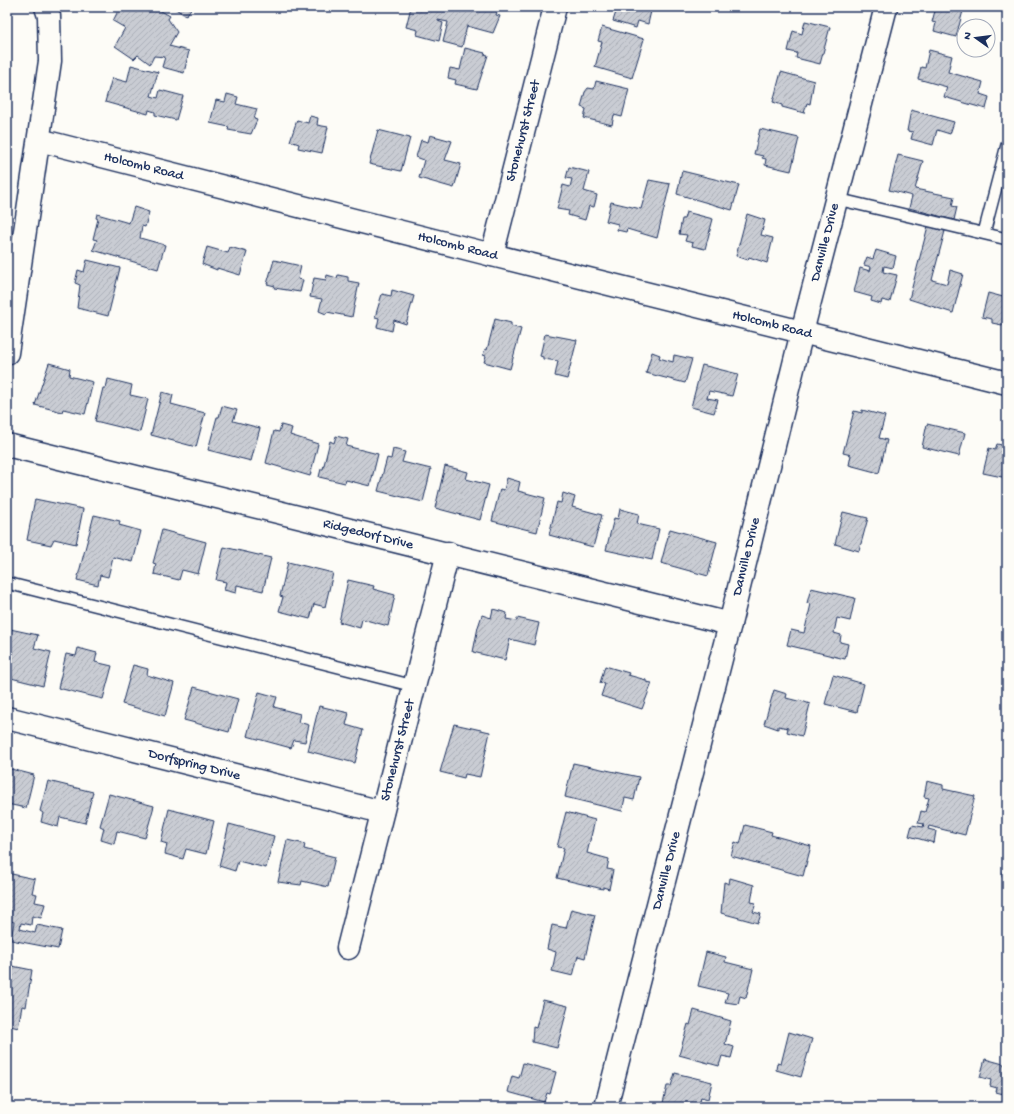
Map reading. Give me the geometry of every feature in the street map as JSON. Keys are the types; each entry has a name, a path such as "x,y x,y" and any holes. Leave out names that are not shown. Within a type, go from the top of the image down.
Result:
{"street":[{"path":"7,353 14,259 39,140 50,61 49,16 46,7"},
{"name":"Stonehurst Street","path":"492,255 555,7"},
{"name":"Danville Drive","path":"606,1107 730,624 802,332 886,7"},
{"name":"Holcomb Road","path":"39,140 492,255 1007,383"},
{"name":"Ridgedorf Drive","path":"7,445 730,624"},
{"name":"Stonehurst Street","path":"348,948 448,553"},
{"name":"Dorfspring Drive","path":"7,718 382,812"}],"lane":[{"path":"984,233 1007,145"},
{"path":"836,199 1007,239"},
{"path":"7,583 414,686"}],"building":[{"path":"120,7 154,7 170,16 168,19 177,32 169,46 189,51 184,73 162,67 165,57 154,56 150,64 138,55 134,59 115,46 125,28 113,21"},
{"path":"173,7 192,7 186,16"},
{"path":"411,7 499,7 496,15 500,16 493,33 467,26 462,47 443,42 448,22 438,20 443,23 439,41 417,35 418,30 406,27"},
{"path":"613,7 641,7 651,11 648,24 638,21 636,28 613,21 616,12 612,10"},
{"path":"936,7 964,7 961,18 956,18 956,37 934,31 936,23 932,22"},
{"path":"805,21 830,27 820,64 796,58 797,53 788,51 793,31 802,34"},
{"path":"602,27 644,39 632,78 595,67 602,42 598,41"},
{"path":"465,48 488,55 477,89 455,84 456,80 448,78 450,68 460,70"},
{"path":"929,50 952,56 948,72 983,82 980,94 989,97 986,109 944,97 947,87 918,79 921,67 925,68"},
{"path":"131,65 158,72 151,96 158,98 160,90 183,96 176,120 155,115 155,112 149,110 148,114 105,102 112,78 127,82"},
{"path":"781,72 814,81 810,104 807,103 804,113 782,107 782,105 773,102"},
{"path":"596,81 629,89 622,117 614,115 612,125 584,118 586,109 581,107 585,92 588,88 594,89"},
{"path":"227,94 238,97 236,104 257,109 254,119 257,120 251,134 228,130 229,127 210,123 216,100 225,102"},
{"path":"911,110 954,122 950,134 937,130 933,145 911,139 913,132 907,131"},
{"path":"310,116 318,118 317,125 328,127 322,153 298,148 299,144 290,141 297,120 308,123"},
{"path":"760,129 799,138 791,171 765,165 766,159 762,158 763,156 754,154"},
{"path":"378,130 410,138 401,171 369,164"},
{"path":"430,135 452,141 445,160 461,164 454,188 419,178 424,160 416,157 421,140 428,142"},
{"path":"898,155 923,161 915,189 954,197 952,206 957,207 954,220 909,208 912,196 889,190"},
{"path":"569,167 589,172 584,191 597,195 594,207 589,206 585,220 568,215 569,211 557,209 563,185 570,187 572,179 566,178"},
{"path":"682,171 739,185 732,210 677,194"},
{"path":"649,180 670,184 657,238 627,229 626,232 617,230 618,224 606,221 611,202 641,209"},
{"path":"134,207 149,212 145,227 142,226 140,238 165,245 158,269 93,250 97,240 93,239 98,219 96,218 97,214 129,223"},
{"path":"686,212 713,219 705,249 692,246 693,243 685,241 687,235 679,234 682,219 684,219"},
{"path":"747,214 765,220 761,235 773,238 767,263 749,257 748,260 736,256"},
{"path":"928,226 945,231 932,280 947,284 950,270 963,274 953,313 909,299"},
{"path":"207,247 228,253 230,247 247,252 240,275 217,268 217,270 202,264"},
{"path":"876,250 896,256 893,268 884,266 883,272 897,275 890,302 882,300 881,304 871,301 872,297 854,292 860,268 870,271 871,267 864,265 867,257 873,259"},
{"path":"87,260 120,268 108,316 77,308 80,285 75,283 78,270 84,272"},
{"path":"274,260 301,266 298,279 303,280 300,292 274,288 275,286 267,284"},
{"path":"327,275 337,278 338,275 348,277 348,281 359,283 352,317 327,312 326,314 319,311 322,299 310,297 314,278 326,280"},
{"path":"392,290 414,296 406,324 394,320 392,331 377,327 379,318 375,317 382,294 391,296"},
{"path":"988,293 1007,298 1007,326 992,323 992,319 982,317"},
{"path":"495,319 511,323 511,326 521,329 510,369 484,362 486,356 483,355 485,349 487,350"},
{"path":"545,334 577,340 567,379 555,376 558,361 543,359 543,357 540,356"},
{"path":"652,352 660,355 659,358 673,362 674,355 692,359 685,383 646,373"},
{"path":"49,363 70,369 69,376 93,382 85,414 63,409 62,412 35,405"},
{"path":"702,365 738,374 732,396 709,391 707,398 718,400 714,413 691,407"},
{"path":"108,379 132,385 130,395 148,399 140,432 95,421 103,388 106,388"},
{"path":"162,392 173,395 171,404 205,413 196,447 151,435"},
{"path":"222,406 237,410 233,421 260,428 251,461 208,450 217,417 219,417"},
{"path":"862,410 885,416 879,438 887,440 879,473 849,465 851,455 843,453 854,411 862,413"},
{"path":"927,424 965,433 959,456 922,447"},
{"path":"281,425 292,428 290,435 318,444 310,476 266,463 274,431 279,432"},
{"path":"336,436 348,439 346,446 378,454 370,486 346,480 345,483 319,477 321,469 323,469 330,441 334,443"},
{"path":"997,444 1007,446 1007,478 983,473 989,448 995,450"},
{"path":"393,449 405,452 402,462 431,469 423,502 378,491 387,458 391,459"},
{"path":"445,466 468,472 466,479 489,485 480,520 435,508"},
{"path":"507,478 520,482 518,491 545,498 537,532 492,521 500,489 504,490"},
{"path":"563,493 575,497 572,507 602,515 593,547 549,535 557,502 561,503"},
{"path":"35,499 83,509 76,544 54,539 51,545 27,540"},
{"path":"620,509 639,514 637,524 659,529 652,560 606,550 614,518 618,519"},
{"path":"843,512 868,518 859,551 835,544"},
{"path":"94,515 120,521 119,525 141,531 133,562 113,557 108,577 100,575 98,585 77,580"},
{"path":"670,529 717,542 708,576 661,563"},
{"path":"162,530 206,542 198,574 182,570 179,580 154,574 156,564 153,563"},
{"path":"224,547 271,558 263,591 237,585 236,593 224,590 226,582 216,580"},
{"path":"288,562 333,573 325,607 314,604 310,619 279,611 283,597 280,596"},
{"path":"348,580 374,586 373,589 395,595 388,626 362,619 360,628 339,622"},
{"path":"811,588 855,598 850,621 837,618 834,633 841,635 840,642 848,644 845,659 787,645 791,630 804,633 811,604 807,603"},
{"path":"493,609 507,613 506,619 517,621 517,618 539,623 534,645 510,639 505,660 473,652 482,615 491,618"},
{"path":"10,629 38,635 34,648 51,652 43,686 7,677 7,640"},
{"path":"78,648 97,653 95,662 112,666 103,699 58,688 66,654 76,656"},
{"path":"133,665 148,669 147,675 174,683 165,716 122,704"},
{"path":"605,666 629,673 628,675 652,683 642,709 601,696 605,684 600,683"},
{"path":"833,675 864,684 857,712 825,704"},
{"path":"194,687 238,699 229,732 184,720"},
{"path":"774,690 787,694 786,698 799,700 810,704 802,736 787,732 788,728 778,726 778,729 764,724"},
{"path":"259,692 277,697 274,707 300,714 298,722 309,725 305,742 294,740 291,748 247,736"},
{"path":"319,706 349,713 346,725 363,730 355,763 308,751"},
{"path":"454,724 490,732 480,777 465,774 464,778 440,772"},
{"path":"573,763 639,777 634,800 625,798 622,811 565,797"},
{"path":"7,768 34,775 26,808 7,804"},
{"path":"48,781 93,792 85,823 60,817 58,827 41,822 43,813 40,811"},
{"path":"927,781 943,785 943,789 975,796 965,835 929,826 928,829 936,831 934,843 909,836 912,825 923,827 924,824 918,823 921,811 925,812 929,798 924,797"},
{"path":"109,794 154,806 145,838 117,831 114,844 101,840 104,828 100,826"},
{"path":"169,809 214,821 206,854 186,849 183,859 165,854 167,844 161,842"},
{"path":"566,812 595,820 587,853 609,859 607,869 613,870 609,889 603,887 603,889 557,878 564,848 557,847"},
{"path":"229,824 274,836 266,868 238,861 235,871 219,866"},
{"path":"745,825 772,832 771,835 811,846 803,876 731,856 735,842 740,844"},
{"path":"287,840 305,844 304,849 335,857 328,887 302,881 301,885 278,882"},
{"path":"1007,856 1007,879 1002,877"},
{"path":"7,873 35,879 32,893 37,894 35,902 45,904 41,918 32,916 31,925 21,923 20,929 35,933 37,925 62,930 58,949 11,940 14,922 7,920"},
{"path":"730,878 754,885 751,902 756,903 753,912 761,914 758,923 721,913 724,882 729,884"},
{"path":"571,909 595,915 585,958 578,956 573,976 552,971 556,952 547,949 552,925 566,928"},
{"path":"706,952 726,957 725,962 753,969 746,998 740,996 738,1004 725,1002 728,993 698,986"},
{"path":"7,965 32,970 26,1007 22,1006 18,1028 7,1025"},
{"path":"543,1000 568,1006 557,1048 532,1042 533,1027 536,1028"},
{"path":"694,1010 731,1021 725,1044 734,1047 731,1058 722,1056 719,1066 679,1055 688,1024 690,1025"},
{"path":"789,1032 812,1039 801,1077 776,1070 777,1063 781,1064"},
{"path":"985,1059 1007,1065 1007,1095 996,1092 997,1088 990,1086 991,1080 980,1077"},
{"path":"523,1063 556,1072 550,1094 547,1093 544,1102 508,1092 512,1076 519,1078"},
{"path":"675,1073 712,1082 708,1099 701,1097 699,1107 662,1107 667,1086 671,1086"}]}
